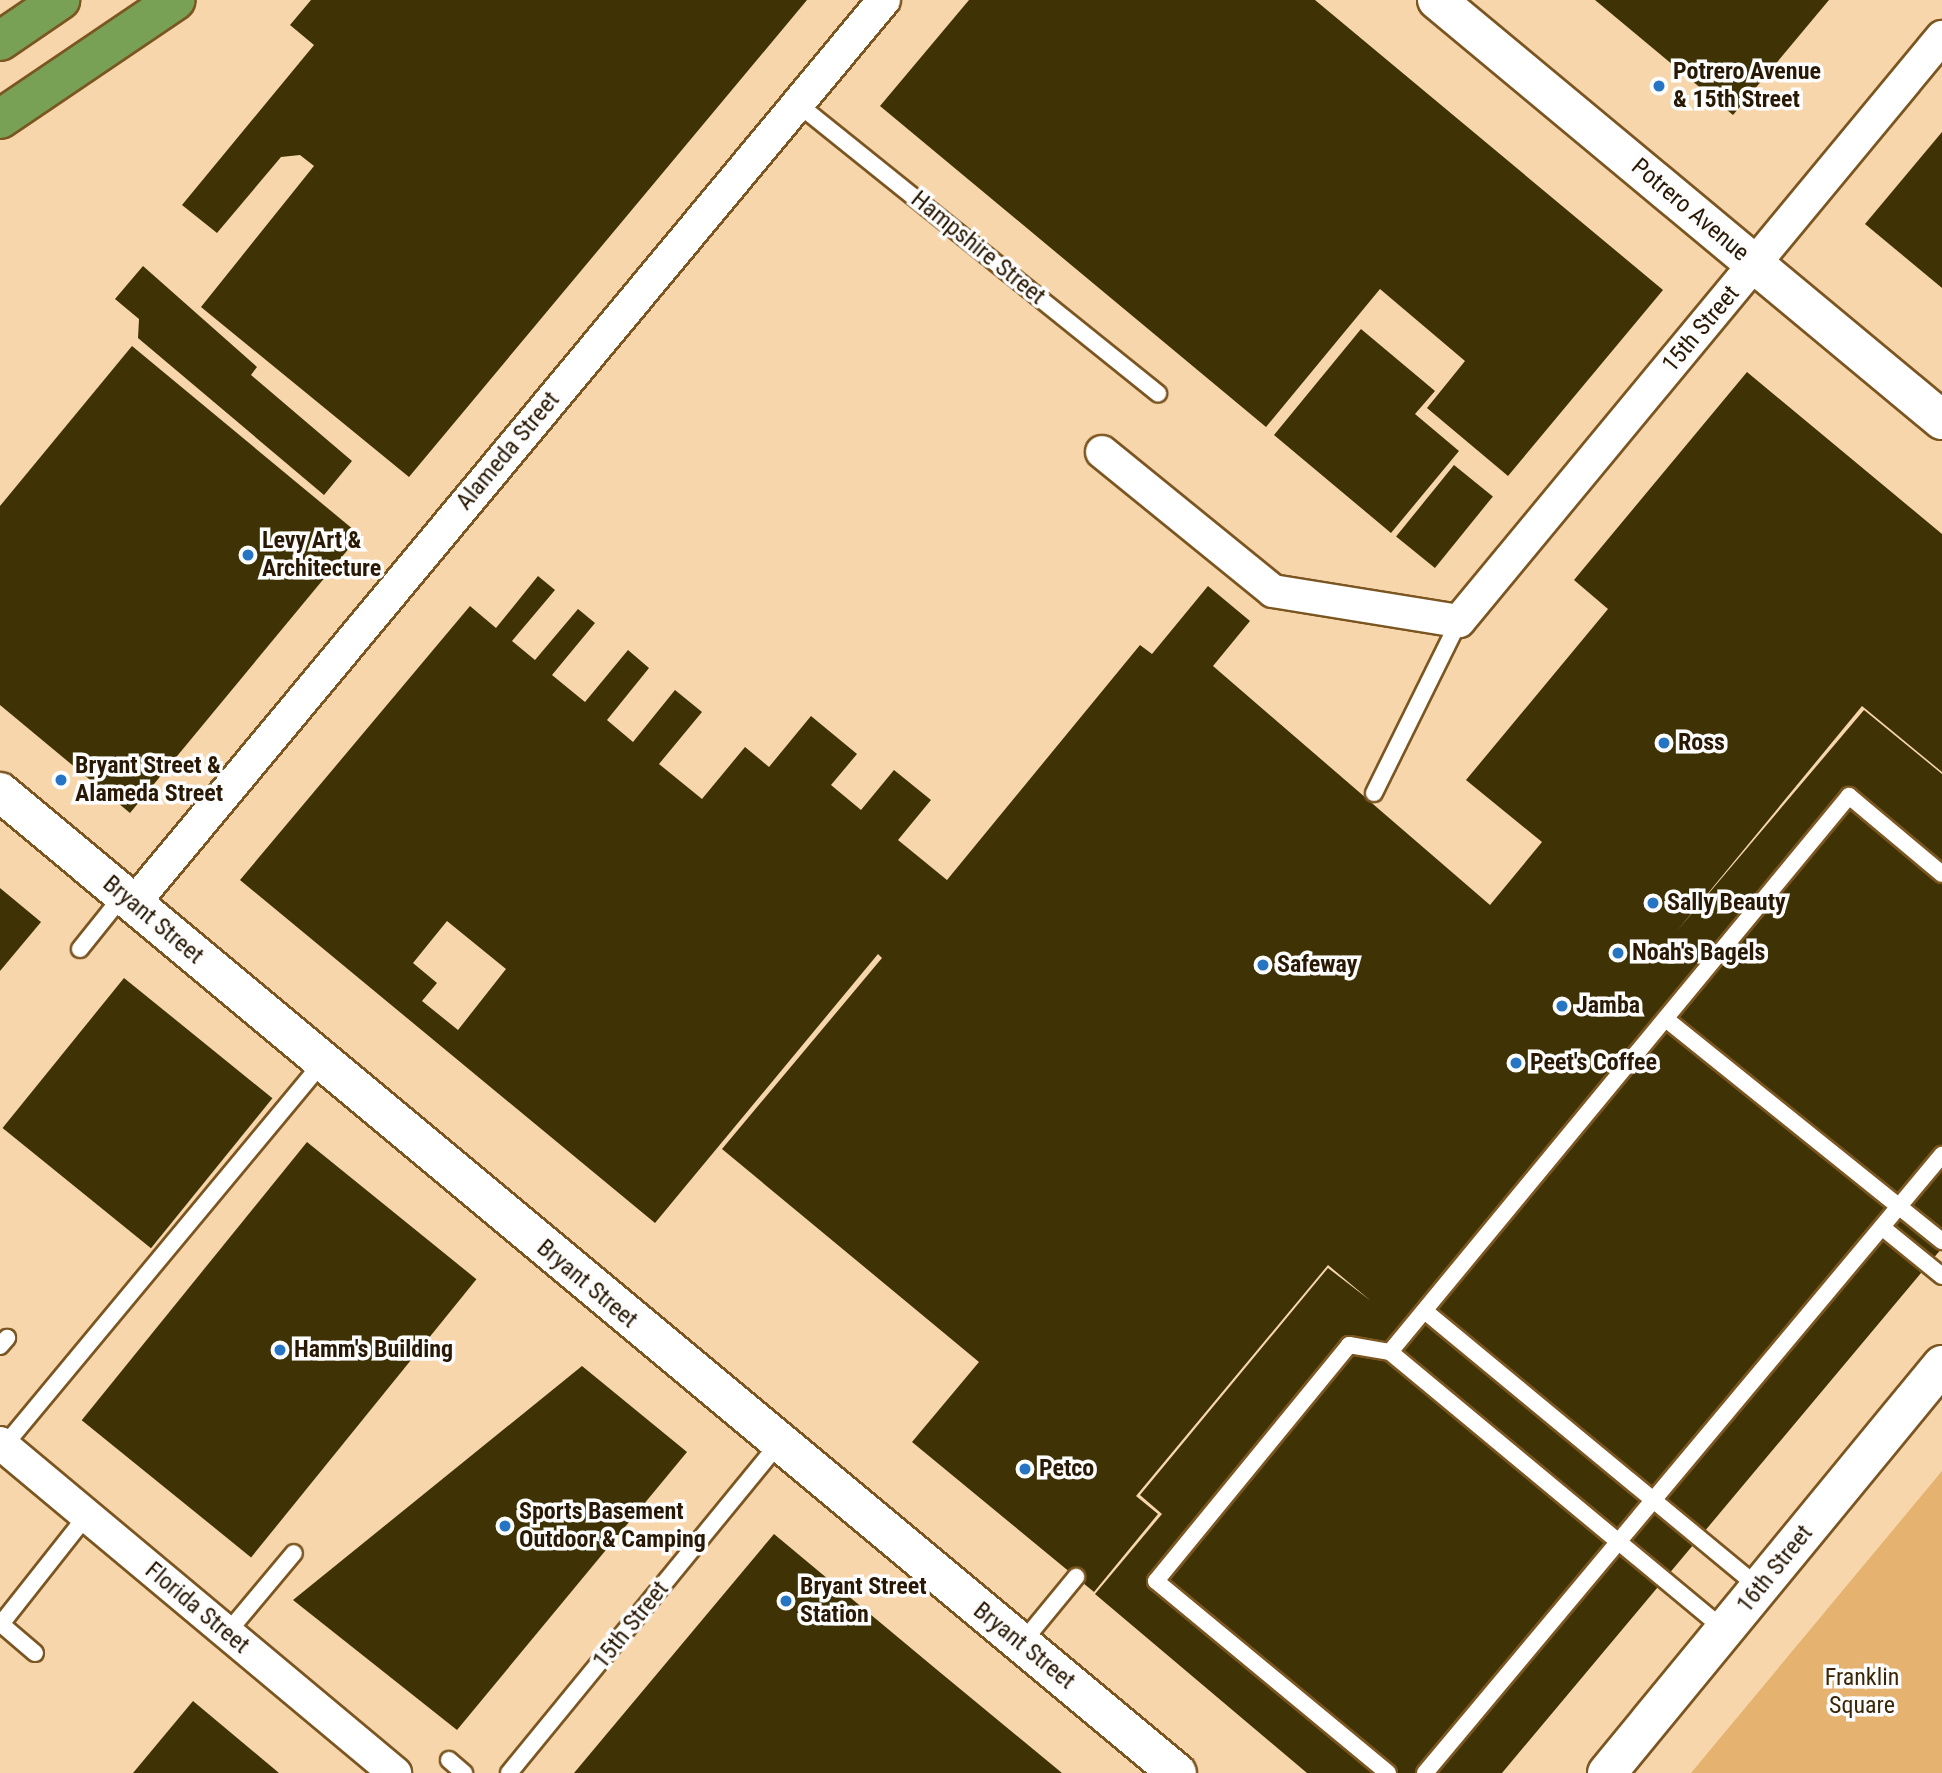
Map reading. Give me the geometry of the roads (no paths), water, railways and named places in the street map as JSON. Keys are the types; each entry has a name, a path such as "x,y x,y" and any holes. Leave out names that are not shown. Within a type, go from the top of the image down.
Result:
{"highway":[{"path":"0,41 60,0"},
{"path":"0,117 176,0"}],"street":[{"path":"0,34 44,0"},
{"path":"0,117 149,0"},
{"name":"Alameda Street","path":"129,899 884,0"},
{"name":"Potrero Avenue","path":"1437,0 1942,421"},
{"name":"15th Street","path":"1459,621 1942,37"},
{"path":"1102,452 1273,591 1459,621"},
{"name":"Bryant Street","path":"0,792 321,1064 1177,1773"},
{"name":"16th Street","path":"1607,1773 1942,1365"},
{"name":"Florida Street","path":"2,1445 395,1773"}],"lane":[{"name":"Hampshire Street","path":"798,104 1157,393"},
{"path":"1374,793 1459,621"},
{"path":"1390,1352 1426,1312 1849,796 1942,874"},
{"path":"80,948 129,899"},
{"path":"1667,1020 1942,1241"},
{"path":"2,1445 321,1064"},
{"path":"1425,1773 1942,1155"},
{"path":"1883,1228 1942,1276"},
{"path":"1426,1312 1758,1587"},
{"path":"1388,1773 1156,1581 1349,1345 1390,1352 1726,1630"},
{"name":"15th Street","path":"509,1773 779,1443"},
{"path":"35,1653 1,1624 87,1516"},
{"path":"227,1633 294,1553"},
{"path":"1021,1644 1076,1577"},
{"path":"449,1760 464,1773"}],"place":[{"name":"Potrero Avenue & 15th Street","path":"1659,86"},
{"name":"Levy Art & Architecture","path":"248,555"},
{"name":"Ross","path":"1664,743"},
{"name":"Bryant Street & Alameda Street","path":"61,780"},
{"name":"Sally Beauty","path":"1653,903"},
{"name":"Noah's Bagels","path":"1618,953"},
{"name":"Safeway","path":"1263,965"},
{"name":"Jamba","path":"1562,1006"},
{"name":"Peet's Coffee","path":"1516,1063"},
{"name":"Hamm's Building","path":"280,1350"},
{"name":"Petco","path":"1025,1469"},
{"name":"Sports Basement Outdoor & Camping","path":"505,1526"},
{"name":"Bryant Street Station","path":"786,1601"}],"park label":[{"name":"Franklin Square","path":"1862,1692"}]}
